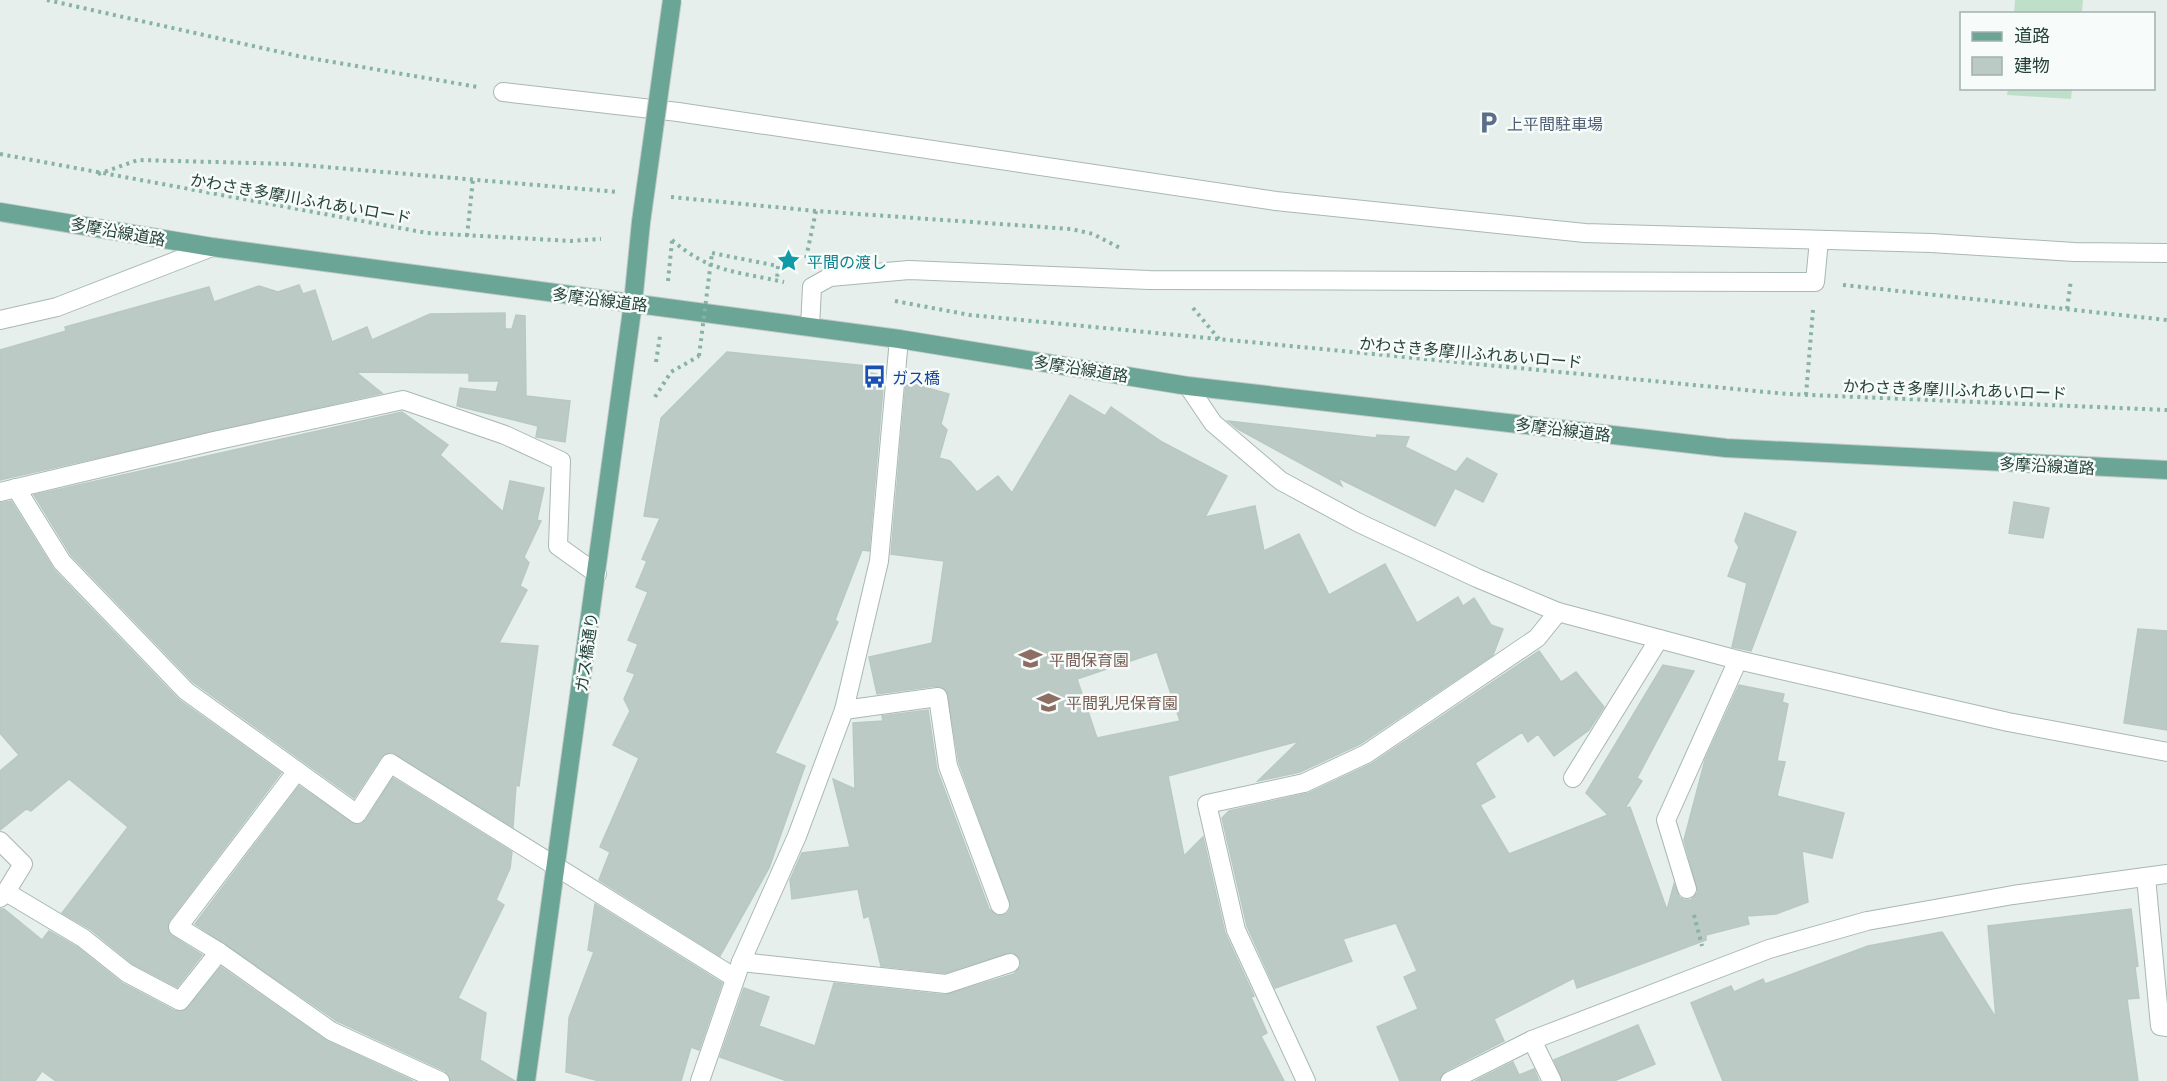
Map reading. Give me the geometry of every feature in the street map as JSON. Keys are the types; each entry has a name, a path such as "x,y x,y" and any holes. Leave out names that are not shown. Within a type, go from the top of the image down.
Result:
{"main road":[{"name":"ガス橋通り","path":"526,1081 597,574 633,303 641,222 672,0"},
{"name":"多摩沿線道路","path":"0,212 212,247 899,339 1188,386 1726,448 2167,470"}],"street":[{"path":"503,92 678,111 1276,201 1585,233 1931,243 2074,252 2167,253"},
{"path":"810,327 807,286 830,277 909,270 1149,280 1815,282 1819,240"},
{"path":"0,320 57,307 212,247"},
{"path":"700,1081 738,970 797,836 844,710 879,561 899,339"},
{"path":"1188,386 1213,423 1281,481 1359,523 1477,578 1558,612 1738,660 2008,722 2167,752"},
{"path":"597,574 558,546 561,461 505,435 403,400 213,441 8,490 62,562 186,691 357,814 390,763 557,865 738,970 946,984 1010,963"},
{"path":"1306,1081 1236,930 1207,804 1304,783 1366,754 1537,638 1558,612"},
{"path":"1573,778 1659,639"},
{"path":"1687,889 1666,820 1738,660"},
{"path":"844,710 938,697 948,766 1000,905"},
{"path":"297,771 178,927 219,952 331,1031 440,1081"},
{"path":"0,842 23,864 3,895 83,938 127,972 180,1002 219,952"},
{"path":"1450,1081 1532,1040 1769,949 1867,921 2013,895 2167,874"},
{"path":"2146,877 2160,1026 2167,1027"},
{"path":"1532,1040 1552,1081"}],"path":[{"path":"47,0 298,56 503,92"},
{"name":"かわさき多摩川ふれあいロード","path":"0,154 427,233 571,241 601,239"},
{"path":"467,236 473,179"},
{"path":"672,240 699,262 720,269 807,286 816,211"},
{"path":"655,398 671,372 699,356 712,253 778,266 777,280"},
{"path":"1806,395 1815,282 2167,320"},
{"name":"かわさき多摩川ふれあいロード","path":"893,301 970,315 1806,395 2167,410"},
{"path":"1687,889 1709,973"}],"green space":[{"path":"2015,0 2083,0 2082,12 2014,12"},
{"path":"2008,90 2072,90 2071,99 2007,95"}],"building":[{"path":"299,285 303,294 315,290 332,342 367,327 372,340 430,314 505,313 505,329 512,329 516,315 525,316 526,396 570,401 565,442 536,437 538,426 457,406 460,388 496,392 499,381 469,381 469,373 356,372 382,393 0,480 0,350 66,331 65,327 209,287 214,302 259,286 278,292"},
{"path":"727,352 867,366 867,372 884,376 869,551 862,550 835,620 838,622 775,753 805,766 769,868 720,956 599,880 610,852 600,847 639,758 613,745 630,711 624,699 635,674 627,671 638,644 628,640 648,592 636,587 647,561 642,559 660,518 644,516 661,418"},
{"path":"906,382 949,394 941,424 947,430 939,458 950,461 977,492 998,476 1012,493 1070,395 1105,416 1111,407 1162,442 1227,476 1205,517 1255,506 1264,551 1299,534 1329,595 1385,564 1417,623 1458,597 1463,606 1474,598 1491,625 1503,629 1493,655 1360,744 1300,772 1258,781 1299,741 1168,776 1184,856 1203,837 1225,933 1254,996 1251,997 1267,1033 1261,1036 1284,1081 787,1081 720,1057 744,988 769,997 759,1026 815,1046 834,983 945,995 1014,974 1021,966 1020,959 1012,952 945,973 881,966 869,916 864,918 858,889 792,899 790,880 802,853 850,847 833,779 855,789 853,723 883,721 882,716 928,710 937,770 989,909 999,916 1008,913 1011,907 959,763 947,691 936,686 877,694 869,657 932,643 944,561 891,554","holes":["1157,652 1180,721 1097,738 1077,679"]},
{"path":"402,412 448,445 440,455 503,512 510,481 544,488 537,520 541,521 524,557 529,563 520,586 527,590 499,643 538,646 519,786 516,785 513,827 391,752 381,757 354,798 193,682 71,555 34,495"},
{"path":"1228,421 1376,438 1377,435 1409,437 1405,447 1456,472 1467,458 1497,474 1483,502 1455,488 1435,526 1338,478 1342,486 1238,429"},
{"path":"11,501 54,570 178,699 281,773 169,921 168,931 172,936 202,955 177,987 133,964 90,929 62,913 128,827 69,779 31,811 26,809 0,830 0,771 19,755 0,733 0,503"},
{"path":"2014,502 2049,508 2043,538 2009,533"},
{"path":"1745,513 1796,532 1751,651 1732,647 1747,583 1728,576 1739,547 1735,541"},
{"path":"2138,629 2167,631 2167,730 2124,723"},
{"path":"1539,651 1561,682 1576,672 1604,707 1589,730 1554,756 1538,734 1528,742 1522,732 1475,763 1495,797 1480,805 1509,854 1608,815 1586,793 1663,665 1694,671 1637,778 1642,781 1625,808 1630,807 1667,910 1674,884 1679,897 1684,900 1691,900 1698,892 1684,840 1705,760 1739,685 1784,694 1782,702 1788,704 1777,761 1785,762 1777,796 1844,813 1832,858 1802,851 1808,902 1776,914 1747,916 1749,924 1706,935 1706,940 1577,988 1574,978 1494,1019 1504,1041 1445,1071 1439,1081 1400,1081 1377,1027 1418,1009 1404,977 1417,971 1396,923 1343,939 1352,961 1275,988 1247,926 1222,818 1229,811 1309,793 1371,764"},
{"path":"393,778 512,852 510,868 496,900 504,905 458,998 486,1013 480,1060 515,1081 451,1081 445,1071 337,1021 195,924 299,786 357,825 366,820"},
{"path":"595,904 722,983 699,1050 691,1047 681,1081 599,1081 566,1072 569,1018 594,952 588,950"},
{"path":"0,909 4,909 42,940 49,931 77,947 122,983 175,1011 188,1008 221,967 325,1040 413,1081 56,1081 42,1071 35,1081 0,1081"},
{"path":"2131,909 2138,966 2135,967 2139,998 2127,999 2138,1081 1723,1081 1691,1003 1731,986 1734,992 1763,979 1765,984 1868,946 1942,932 1996,1018 1988,926"},
{"path":"1638,1025 1655,1064 1614,1081 1563,1081 1554,1060"},
{"path":"1513,1062 1519,1075 1534,1069 1539,1081 1475,1081"}],"place":[{"name":"上平間駐車場","path":"1489,123"},
{"name":"平間の渡し","path":"789,261"},
{"name":"ガス橋","path":"874,377"},
{"name":"平間保育園","path":"1031,659"},
{"name":"平間乳児保育園","path":"1048,702"}]}
